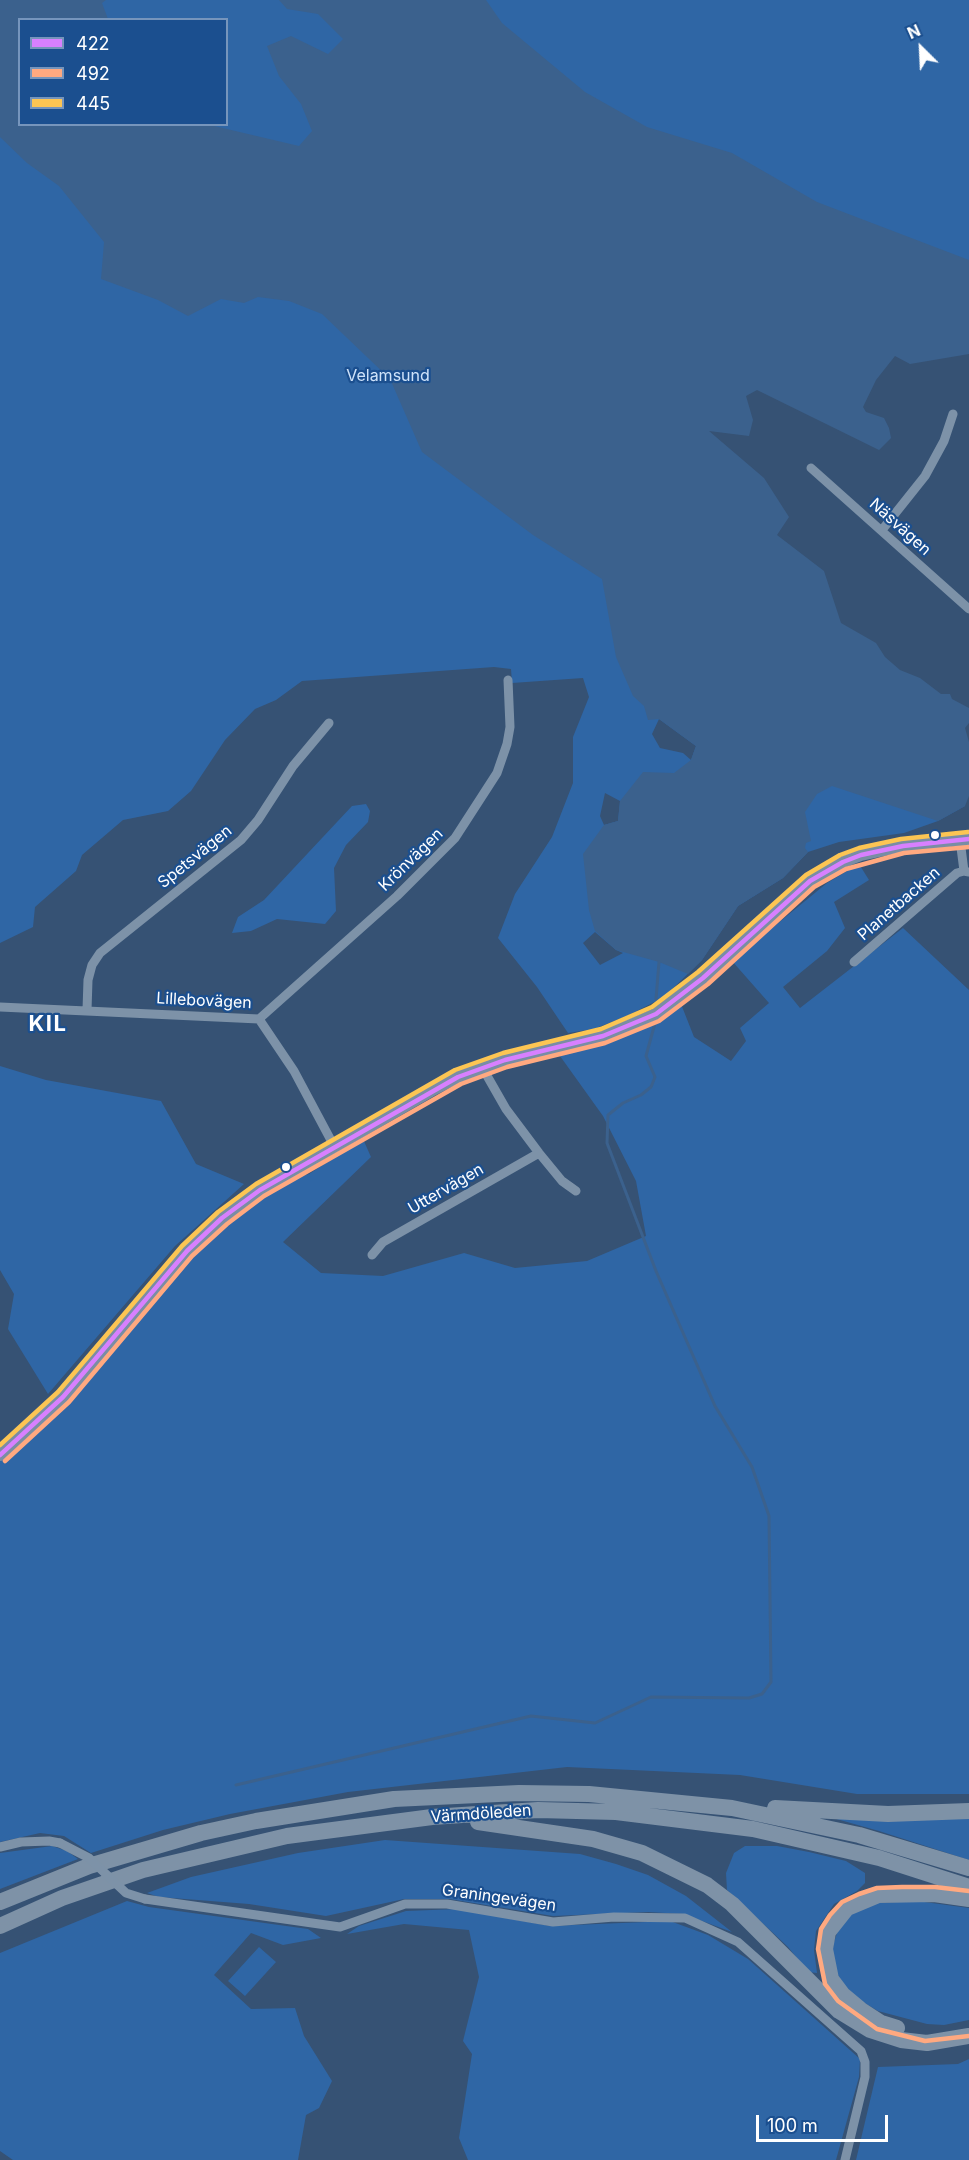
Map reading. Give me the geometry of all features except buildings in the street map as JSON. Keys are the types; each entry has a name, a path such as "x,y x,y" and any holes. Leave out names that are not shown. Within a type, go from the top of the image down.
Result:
{"highway":[{"name":"Värmdöleden","path":"0,1902 89,1866 201,1833 332,1807 394,1799 519,1793 589,1794 665,1801 780,1817 859,1835 969,1868"},
{"path":"665,1801 888,1814 969,1811"},
{"name":"Värmdöleden","path":"0,1926 62,1898 143,1870 215,1851 297,1834 432,1817 538,1810 616,1812 685,1819 816,1841 879,1858 969,1887"},
{"path":"432,1817 527,1827 593,1839 642,1853 707,1885 732,1904 839,2011 870,2030 901,2040 927,2043 969,2036"},
{"path":"969,1899 934,1894 902,1894 878,1896 861,1901 847,1908 836,1920 828,1932 825,1949 831,1978 843,1995 881,2023 925,2034 969,2028"}],"main road":[{"path":"0,1455 63,1397 168,1271 205,1233 260,1190 431,1090 482,1067 603,1036 657,1014 695,985 810,881 843,862 861,855 903,846 964,839"}],"street":[{"path":"882,530 925,476 944,441 953,414"},
{"name":"Näsvägen","path":"811,468 969,609"},
{"name":"Krönvägen","path":"259,1019 397,896 455,838 496,773 507,744 510,727 508,680"},
{"name":"Spetsvägen","path":"87,1010 88,980 92,965 100,953 241,840 258,820 294,766 329,723"},
{"path":"964,839 967,871"},
{"name":"Planetbacken","path":"854,962 957,873 967,871"},
{"name":"Lillebovägen","path":"0,1007 259,1019 294,1071 334,1146"},
{"path":"482,1067 506,1108 539,1153 562,1181 576,1191"},
{"name":"Uttervägen","path":"372,1255 382,1242 539,1153"},
{"name":"Graningevägen","path":"0,1847 30,1842 60,1843 88,1858 126,1893 145,1899 340,1927 405,1904 447,1904 553,1922 614,1917 685,1918 738,1942 861,2051 865,2062 864,2077 845,2160"}],"green space":[{"name":"Velamsund","path":"0,0 969,0 969,338 737,363 681,435 739,536 965,806 938,821 904,833 839,842 808,852 783,878 738,906 702,960 664,997 629,1015 594,1029 568,1033 537,987 498,938 515,894 552,837 573,783 573,737 589,697 583,678 512,683 511,669 494,667 302,681 276,700 255,709 225,740 191,791 168,811 123,820 82,855 76,871 35,907 33,927 0,943","holes":["659,719 696,746 691,760 683,753 660,748 652,734","605,793 620,801 618,821 604,825 600,816","595,932 616,950 623,953 600,965 583,943"]},
{"path":"366,804 370,811 368,822 346,845 334,868 336,911 325,924 277,919 251,931 232,933 238,917 264,900 352,806"},
{"path":"859,864 869,880 834,902 845,928 827,951 783,987 800,1008 903,928 969,990 969,1794 857,1794 740,1775 567,1767 348,1792 230,1814 163,1830 91,1853 64,1836 40,1833 0,1842 0,1460 27,1441 75,1391 182,1267 214,1236 245,1209 298,1177 309,1174 363,1139 371,1157 283,1242 321,1273 383,1276 464,1253 515,1268 587,1261 646,1236 636,1181 603,1116 560,1056 633,1033 681,1004 694,1037 731,1061 746,1041 740,1028 769,1003 732,961 827,883"},
{"path":"0,1066 46,1080 161,1101 196,1164 244,1184 175,1246 48,1394 8,1329 14,1294 0,1270"},
{"path":"833,1818 969,1819 969,1860 879,1831"},
{"path":"385,1840 580,1854 648,1875 686,1896 732,1932 683,1914 648,1912 553,1916 449,1899 404,1899 326,1916 249,1904 159,1897 147,1893 191,1877 298,1853"},
{"path":"52,1846 67,1851 78,1859 0,1889 0,1853"},
{"path":"745,1846 777,1846 809,1852 846,1861 865,1873 865,1883 857,1891 834,1904 816,1931 814,1950 817,1973 808,1972 788,1947 727,1890 726,1873 734,1853"},
{"path":"127,1901 149,1907 308,1929 321,1938 283,1945 251,1933 214,1975 251,2009 295,2008 304,2036 332,2081 319,2108 306,2115 298,2160 13,2160 0,2151 0,1953"},
{"path":"917,1901 969,1908 969,2020 944,2025 927,2024 878,2011 858,1999 845,1986 836,1972 832,1954 834,1942 838,1930 852,1913 877,1903"},
{"path":"457,1909 550,1926 670,1921 708,1935 748,1959 860,2059 859,2077 836,2160 468,2160 459,2138 472,2054 463,2041 479,1977 469,1930 404,1924 347,1934 359,1926 406,1911"},
{"path":"259,1947 276,1962 245,1996 228,1981"},
{"path":"969,2059 969,2160 856,2160 878,2067 958,2064"}],"shaded area":[{"path":"0,0 106,0 102,3 108,18 18,18 18,126 214,126 299,146 312,131 301,104 279,76 267,46 291,36 328,54 343,39 318,14 287,9 279,0 486,0 502,23 585,92 647,127 732,153 817,202 969,260 969,354 910,364 895,356 876,380 863,407 866,412 884,418 889,428 891,438 879,450 757,390 746,396 753,420 749,436 709,431 764,478 789,517 777,535 824,571 841,623 876,643 885,657 900,670 920,678 941,694 950,694 952,699 969,708 969,723 965,728 969,742 969,796 965,806 938,821 832,786 817,794 805,812 811,841 806,843 805,848 808,852 783,878 738,906 702,960 688,974 659,962 616,950 595,931 589,910 583,854 604,825 618,821 620,801 643,772 674,773 691,760 696,746 659,719 648,720 644,706 633,696 616,657 602,579 533,535 422,452 390,379 322,314 289,301 258,297 244,303 221,299 188,316 158,300 101,279 104,242 59,186 27,163 0,137"}],"waterway":[{"path":"656,999 659,962"},
{"path":"236,1785 531,1716 595,1723 651,1697 749,1698 762,1694 771,1682 769,1516 752,1467 715,1406 656,1271 607,1143 608,1115 623,1103 641,1095 651,1087 655,1077 646,1056 655,1023"}],"transit line":[{"name":"445","path":"0,1445 58,1392 182,1246 218,1212 256,1184 455,1070 503,1053 601,1029 652,1007 698,972 806,875 840,855 859,848 901,839 968,832"},
{"name":"422","path":"0,1455 63,1397 187,1251 222,1218 260,1190 458,1077 505,1060 603,1036 656,1014 703,978 810,881 843,862 861,855 903,846 969,839"},
{"name":"492","path":"5,1461 69,1402 192,1256 227,1224 264,1196 461,1084 507,1067 605,1043 659,1021 708,984 814,887 846,869 904,853 969,847"},
{"name":"492","path":"969,1891 935,1887 902,1887 877,1888 859,1894 842,1902 830,1915 821,1929 818,1949 825,1984 838,2001 877,2029 925,2041 969,2036"}],"district":[{"name":"KIL","path":"48,1024"}]}
